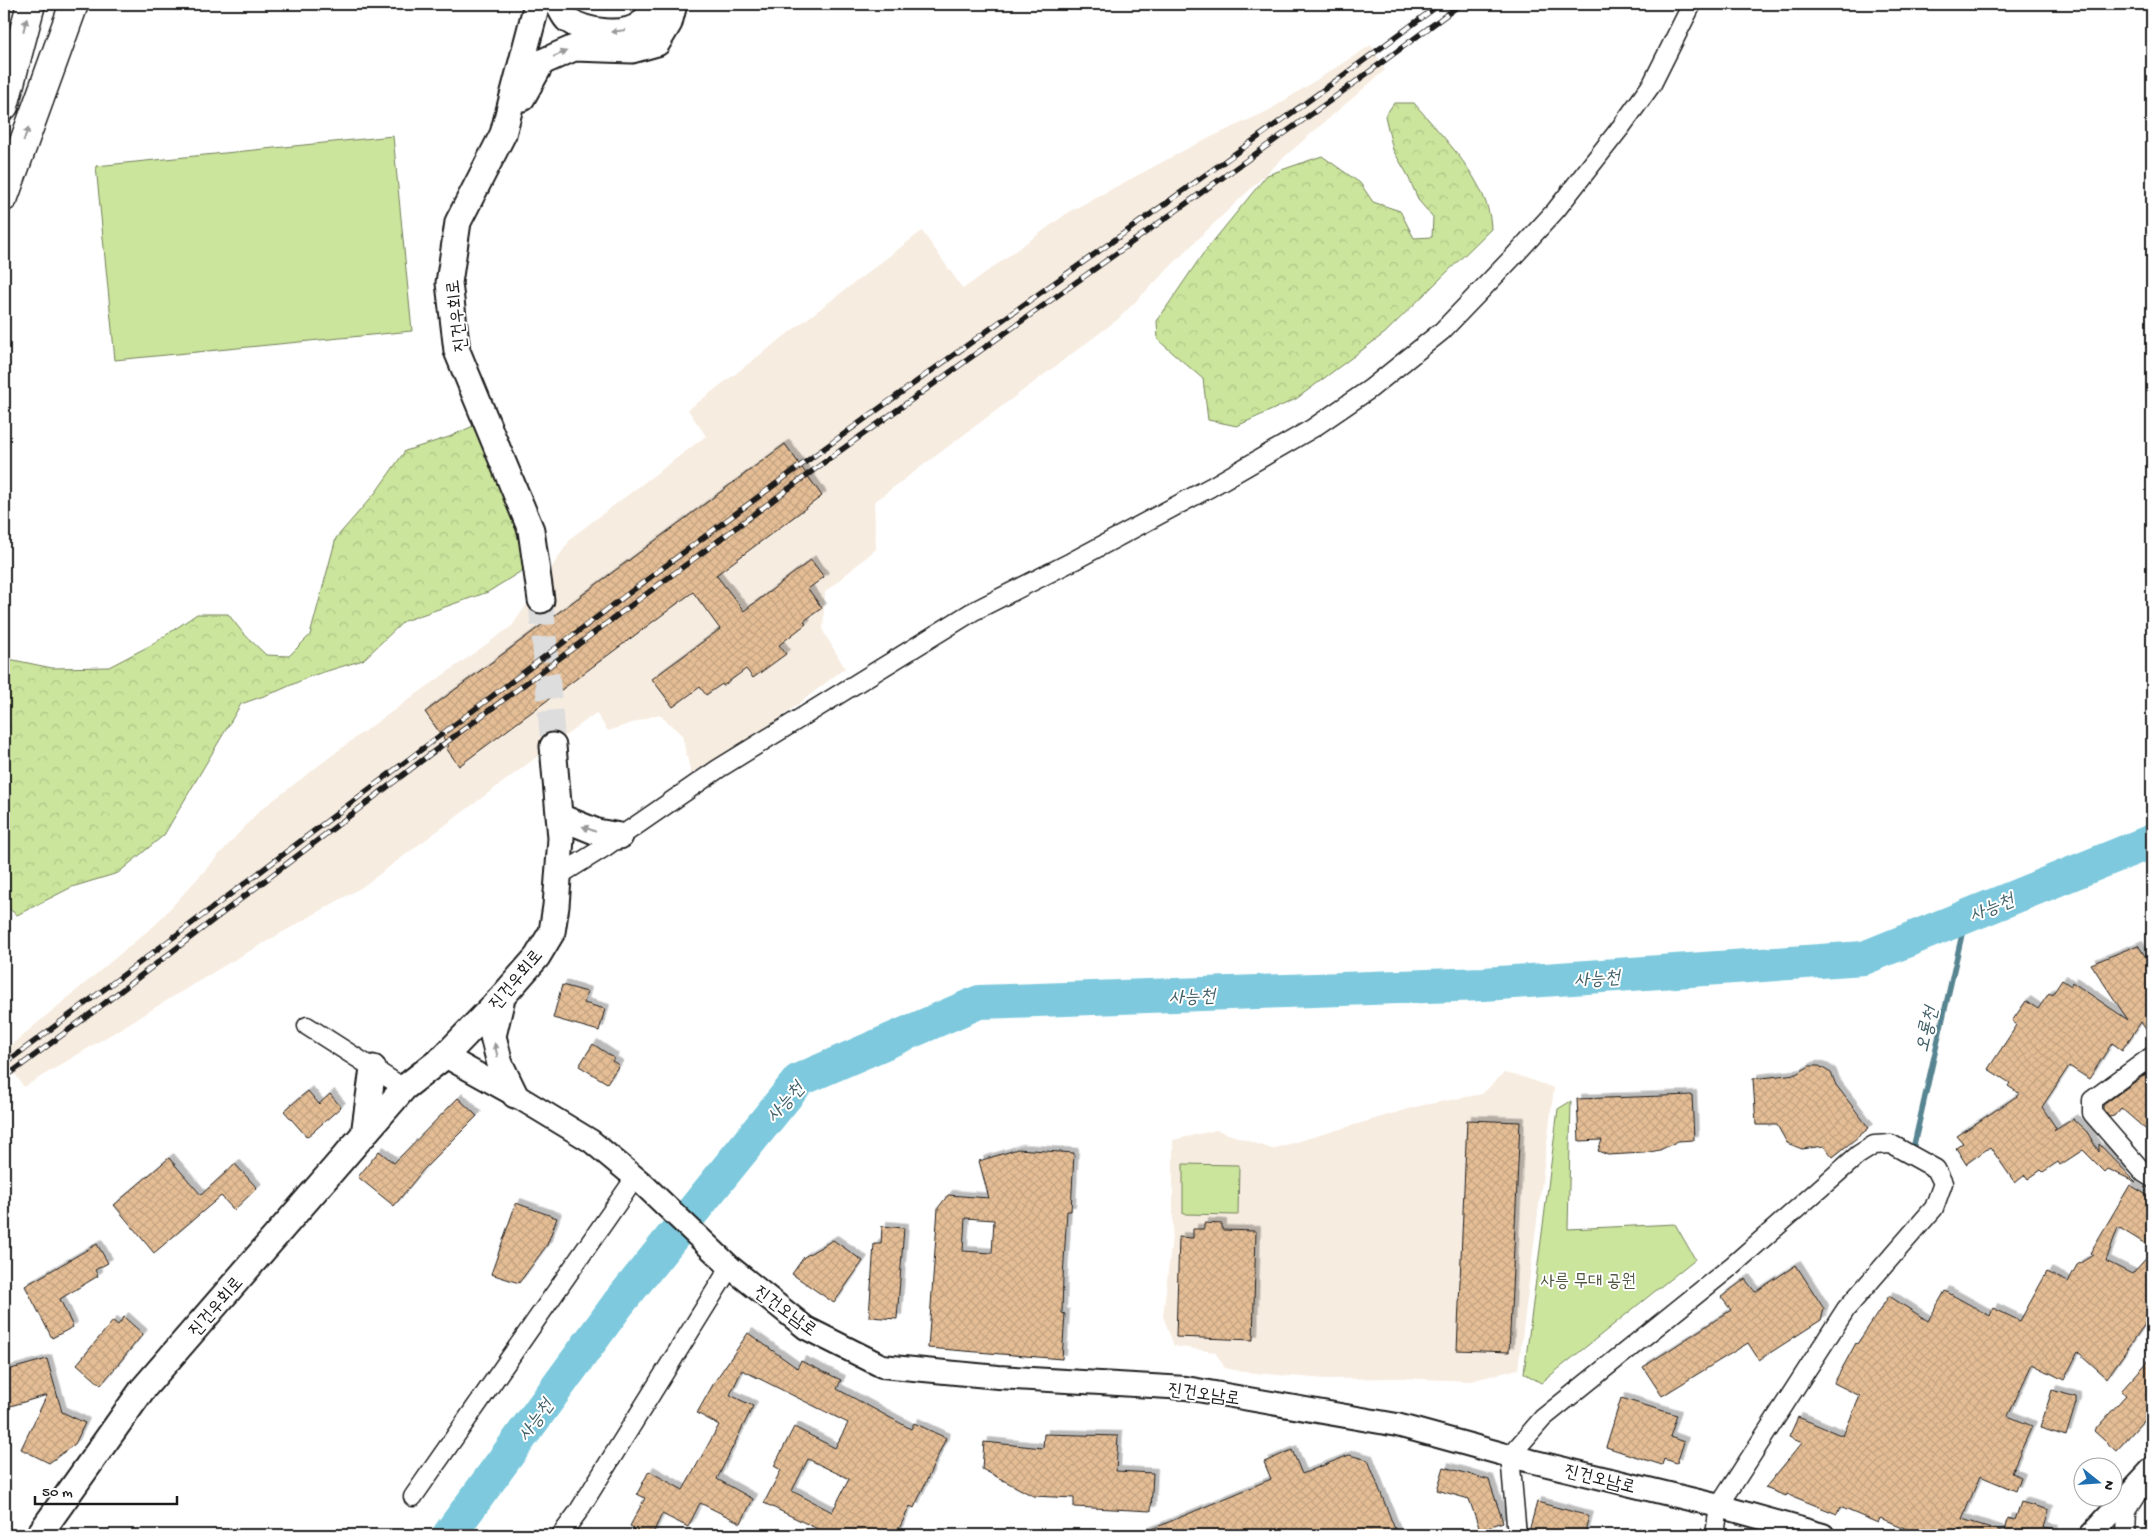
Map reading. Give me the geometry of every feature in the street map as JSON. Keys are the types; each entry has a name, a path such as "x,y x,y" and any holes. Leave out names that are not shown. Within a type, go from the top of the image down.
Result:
{"highway":[{"path":"4,106 31,4"},
{"path":"4,197 74,4"}],"main road":[{"path":"558,4 568,19 592,30 609,32 631,29 641,24 650,14 654,4"},
{"path":"503,134 542,62 574,48 632,50 657,43 668,23 674,4"},
{"name":"진건우회로","path":"535,8 503,134 458,222 449,283 457,351 531,530 541,600"},
{"name":"진건우회로","path":"39,1535 142,1390 404,1088 445,1056 502,997 537,957 552,932 558,876 560,817 553,746"},
{"path":"560,817 598,832 620,836"},
{"path":"502,997 493,1036 500,1064 515,1095"},
{"path":"364,1136 373,1068"}],"street":[{"path":"558,876 718,769 972,612 1071,562 1211,487 1313,428 1370,389 1442,331 1556,210 1652,84 1692,4"},
{"path":"307,1026 404,1088"},
{"name":"진건오남로","path":"445,1056 515,1095 591,1141 639,1181 724,1262 806,1328 882,1366 998,1377 1186,1388 1397,1425 1510,1456 1719,1506 1823,1535"},
{"path":"2152,1056 2092,1100 2092,1113 2144,1173 2152,1178"},
{"path":"1517,1535 1510,1456 1543,1418 1733,1264 1858,1155 1874,1145 1891,1144 1936,1170 1942,1184 1934,1208 1846,1309 1719,1506 1715,1535"},
{"path":"413,1497 639,1181"},
{"path":"561,1535 578,1512 724,1262"},
{"path":"2091,1535 2152,1470"},
{"path":"2126,1535 2127,1512 2152,1470"}],"shaded area":[{"path":"1371,45 1385,70 1283,158 1117,320 874,502 876,549 825,592 823,631 845,668 780,718 691,774 682,735 659,714 608,731 596,713 362,887 227,964 24,1087 4,1058 4,1051 156,924 259,811 355,738 512,626 572,537 706,436 688,410 922,231 963,289 1069,212 1196,144 1268,111"},
{"path":"1504,1073 1526,1078 1554,1088 1518,1369 1471,1381 1400,1378 1326,1379 1244,1372 1225,1368 1215,1352 1174,1346 1163,1316 1173,1228 1173,1140 1217,1130 1272,1149 1419,1106 1482,1094"}],"green space":[{"path":"1394,103 1414,103 1451,146 1474,178 1483,195 1489,212 1491,229 1385,333 1296,399 1237,426 1208,420 1203,379 1158,340 1157,321 1202,255 1267,175 1322,156 1360,183 1373,202 1400,211 1414,238 1432,237 1433,217 1419,201 1406,172 1393,150 1385,116"},
{"path":"393,136 412,331 115,360 96,166"},
{"path":"473,426 522,529 523,570 488,592 404,621 363,660 311,676 278,691 241,704 164,835 118,873 72,887 17,915 4,905 4,658 52,668 109,667 153,644 197,614 228,614 243,633 266,655 289,656 310,635 336,538 376,492 405,451 449,437"},
{"name":"사릉 무대 공원","path":"1571,1101 1568,1229 1675,1224 1695,1259 1541,1383 1524,1373 1558,1109"},
{"path":"1183,1164 1239,1165 1238,1215 1183,1214"}],"building":[{"path":"785,444 822,496 716,575 744,611 811,560 824,577 808,589 822,608 804,621 806,624 779,645 786,654 753,678 746,669 723,686 722,684 706,695 700,687 673,707 652,679 720,629 693,592 459,766 446,748 449,746 425,712"},
{"path":"2138,945 2152,967 2152,1039 2141,1022 2122,1050 2112,1043 2089,1079 2069,1066 2042,1107 2056,1128 2054,1131 2073,1119 2087,1132 2099,1152 2099,1144 2136,1182 2108,1169 2105,1172 2083,1150 2060,1165 2058,1162 2028,1179 2025,1175 2015,1183 1990,1147 1966,1164 1956,1148 1963,1143 1957,1136 2020,1094 2008,1086 2010,1083 1988,1069 2017,1025 2012,1021 2026,1001 2038,1009 2049,993 2052,995 2062,980 2071,986 2072,982 2128,1020 2091,964"},
{"path":"562,985 587,992 584,1003 605,1009 599,1031 553,1018"},
{"path":"593,1044 614,1058 612,1061 619,1065 607,1083 579,1066"},
{"path":"1810,1066 1819,1066 1831,1073 1836,1085 1869,1128 1833,1157 1824,1146 1802,1149 1787,1143 1777,1125 1756,1125 1753,1079 1796,1074"},
{"path":"2152,1070 2152,1135 2121,1108 2114,1116 2109,1117 2103,1109 2103,1105 2146,1074 2147,1076"},
{"path":"308,1091 319,1104 330,1094 341,1107 307,1137 284,1111"},
{"path":"1692,1095 1694,1140 1678,1141 1660,1150 1644,1153 1608,1155 1598,1151 1602,1140 1579,1141 1577,1099"},
{"path":"458,1098 477,1116 424,1169 394,1206 358,1177 379,1151 394,1163"},
{"path":"1467,1120 1520,1122 1509,1352 1457,1350"},
{"path":"1018,1149 1074,1153 1071,1211 1067,1211 1063,1278 1062,1313 1065,1314 1062,1359 928,1348 938,1208 948,1195 989,1198 979,1161","holes":["965,1218 994,1220 992,1253 963,1251"]},
{"path":"169,1158 201,1195 235,1164 257,1188 234,1210 221,1196 154,1253 114,1205"},
{"path":"2130,1185 2152,1198 2152,1248 2118,1227 2106,1261 2132,1274 2152,1252 2152,1314 2107,1378 2078,1352 2064,1380 2032,1364 2008,1416 2032,1426 2011,1473 2021,1477 2016,1491 1980,1476 1962,1519 2004,1532 2003,1535 1935,1535 1923,1530 1921,1535 1880,1518 1878,1523 1840,1507 1837,1514 1787,1494 1786,1496 1765,1488 1802,1443 1789,1437 1798,1417 1843,1436 1860,1396 1834,1383 1856,1343 1889,1296 1928,1321 1945,1291 1990,1316 1993,1308 2020,1321 2047,1272 2068,1282 2077,1265 2093,1255 2090,1253"},
{"path":"516,1203 557,1218 547,1245 519,1283 491,1274"},
{"path":"1204,1223 1222,1224 1222,1230 1256,1231 1253,1340 1176,1337 1179,1237 1193,1238 1193,1229 1204,1229"},
{"path":"882,1226 904,1228 897,1319 869,1317 874,1244 881,1244"},
{"path":"833,1240 863,1261 834,1303 792,1274 804,1257"},
{"path":"97,1244 108,1263 95,1270 98,1276 60,1299 73,1327 52,1338 25,1286"},
{"path":"1796,1265 1824,1309 1821,1320 1759,1360 1748,1343 1662,1396 1643,1367 1731,1310 1721,1297 1745,1279 1755,1292"},
{"path":"124,1317 143,1334 101,1385 77,1364 113,1321 118,1325"},
{"path":"748,1333 797,1368 801,1361 841,1380 837,1389 911,1429 914,1423 946,1438 914,1508 910,1506 896,1535 830,1535 764,1503 781,1470 774,1466 794,1427 835,1448 848,1423 742,1370 730,1395 753,1406 717,1479 753,1499 741,1523 700,1503 688,1527 662,1514 652,1535 631,1535 634,1528 630,1526 645,1498 637,1494 649,1471 683,1490 719,1425 697,1413 715,1381","holes":["808,1459 849,1479 832,1512 792,1491"]},
{"path":"2152,1357 2152,1411 2116,1451 2094,1431 2126,1395 2121,1391"},
{"path":"47,1359 62,1412 85,1423 75,1444 49,1463 21,1449 47,1395 4,1408 4,1371"},
{"path":"2052,1390 2076,1397 2066,1436 2040,1428"},
{"path":"1621,1398 1677,1415 1670,1437 1684,1442 1677,1463 1664,1459 1662,1465 1606,1447"},
{"path":"1044,1434 1118,1436 1116,1471 1153,1473 1151,1511 1074,1507 1074,1498 1033,1496 982,1469 984,1442 1043,1448"},
{"path":"1292,1450 1302,1474 1349,1455 1368,1460 1396,1532 1387,1535 1138,1535 1271,1479 1264,1462"},
{"path":"1444,1467 1489,1480 1503,1522 1480,1530 1469,1499 1437,1490"},
{"path":"1537,1502 1589,1516 1584,1535 1528,1535"},
{"path":"2021,1502 2049,1510 2044,1528 2054,1530 2053,1535 2004,1535 2008,1518 2015,1520"}],"waterway":[{"name":"사능천","path":"449,1535 618,1304 799,1080 979,1002 1484,984 1864,958 2152,841"},
{"name":"오룡천","path":"1913,1149 1966,917"}],"tunnel":[{"path":"541,600 553,746"}],"railway":[{"path":"4,1064 719,526 899,394 1287,117 1440,4"},
{"path":"4,1078 433,752 830,458 1331,100 1461,4"}]}
